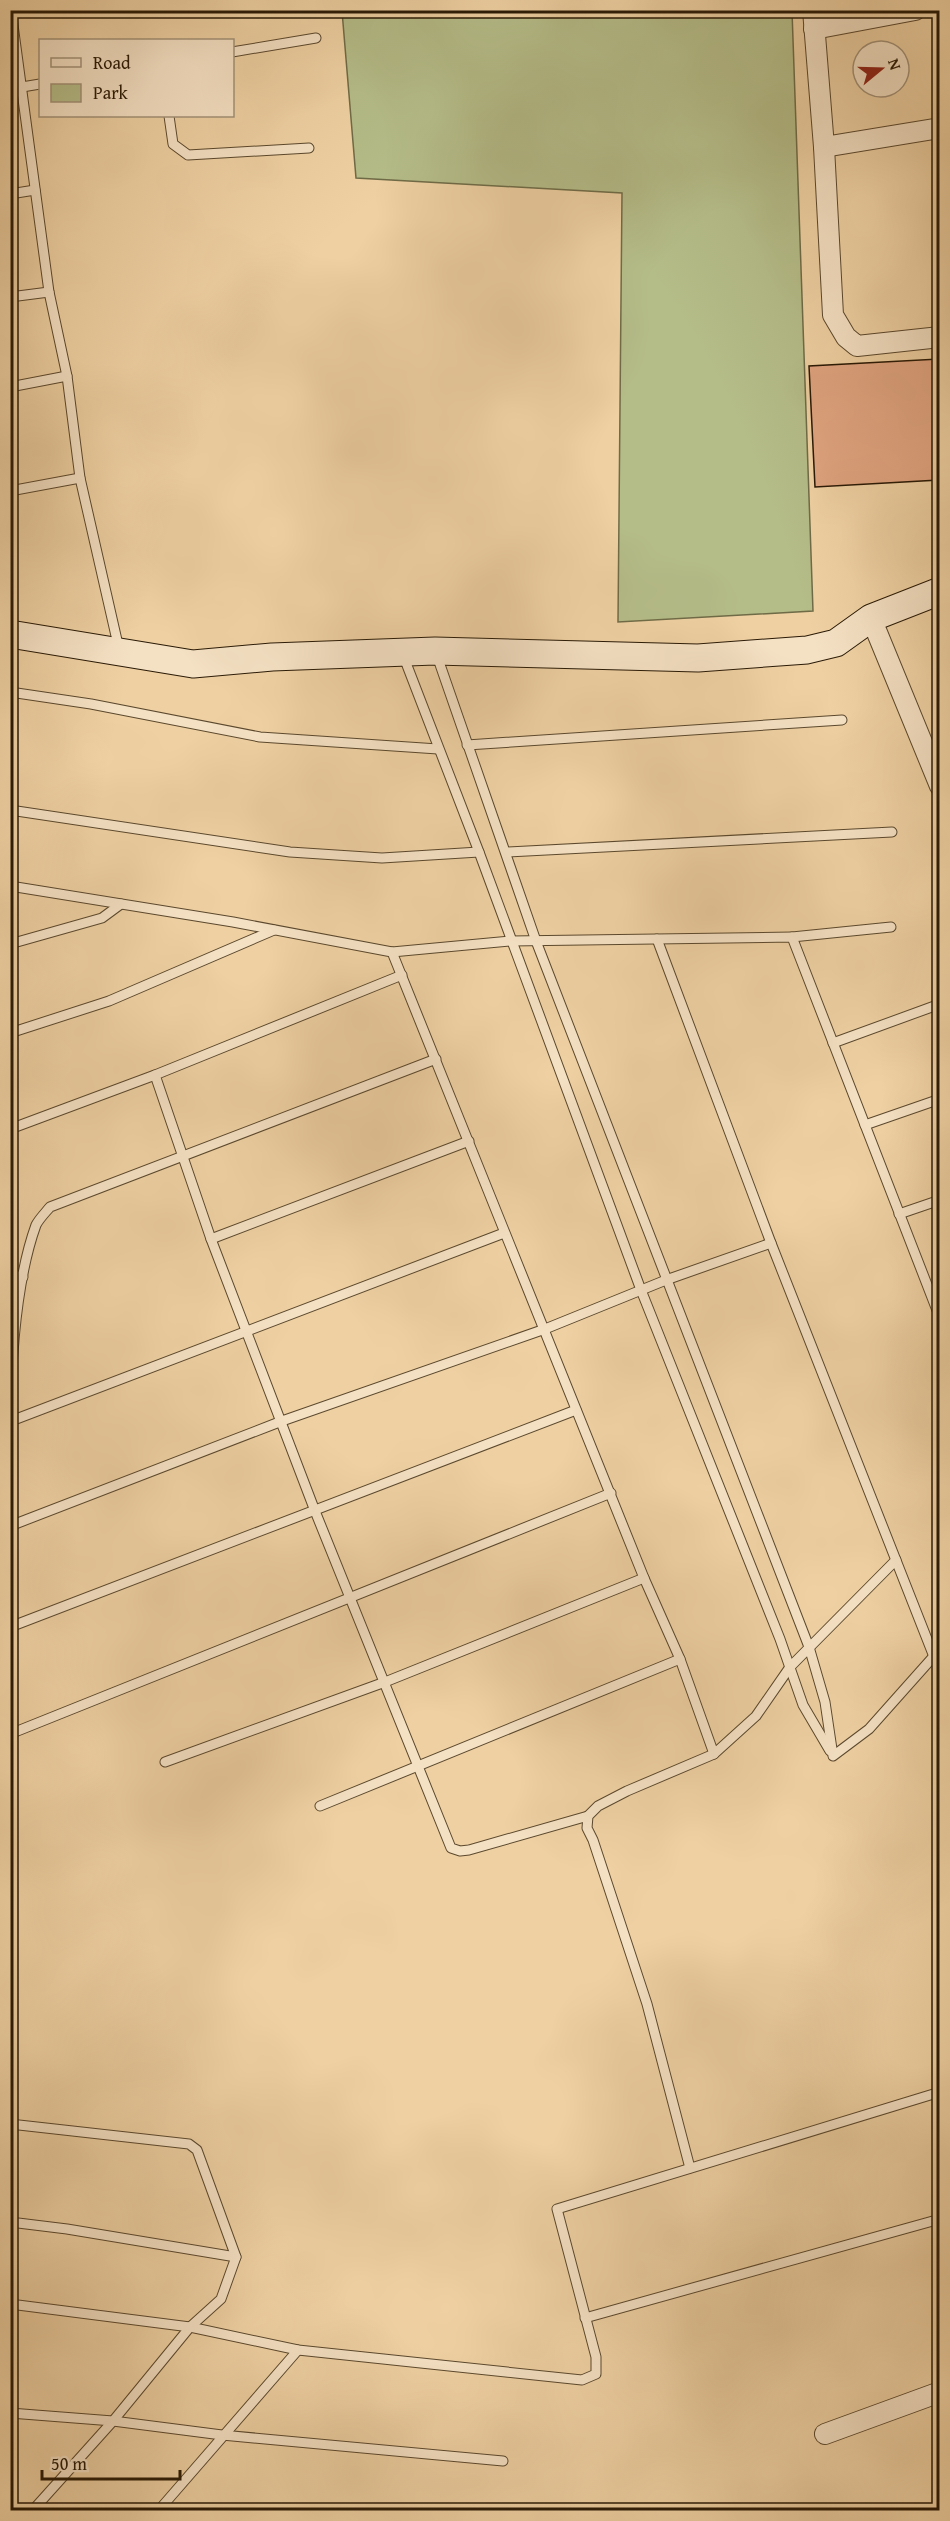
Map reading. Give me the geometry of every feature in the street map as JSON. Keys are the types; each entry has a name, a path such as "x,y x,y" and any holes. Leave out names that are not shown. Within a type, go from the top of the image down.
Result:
{"street":[{"path":"915,10 814,20 824,147 833,315 846,337 857,346 939,338"},
{"path":"824,147 939,128"},
{"path":"10,634 193,664 272,657 435,651 698,658 807,650 836,643 871,618 939,591"},
{"path":"871,618 939,786"},
{"path":"825,2434 939,2392"}],"lane":[{"path":"11,10 49,292 67,376 80,478 120,652"},
{"path":"234,52 316,38"},
{"path":"10,89 39,84"},
{"path":"169,117 173,144 188,155 309,148"},
{"path":"10,194 35,190"},
{"path":"10,297 49,292"},
{"path":"10,387 67,376"},
{"path":"10,491 80,478"},
{"path":"435,651 536,941 809,1647 825,1702 833,1756"},
{"path":"402,652 480,852 641,1290 803,1705 833,1756"},
{"path":"10,692 91,704 260,737 438,749"},
{"path":"467,745 842,720"},
{"path":"10,810 290,852 382,858 480,852"},
{"path":"506,852 892,832"},
{"path":"10,886 392,951 511,941 792,937 891,927"},
{"path":"10,944 102,918 121,904"},
{"path":"10,1033 110,1001 274,930"},
{"path":"792,937 939,1314"},
{"path":"657,939 771,1243 939,1672"},
{"path":"392,951 644,1578 680,1659 714,1754"},
{"path":"10,1129 155,1075 402,975"},
{"path":"833,1043 939,1004"},
{"path":"436,1059 50,1207 37,1223 23,1277 10,1381 11,1421 504,1233"},
{"path":"155,1075 211,1239 315,1511 451,1848 460,1851 588,1816 598,1806 627,1791 714,1754 756,1716 790,1667 896,1560"},
{"path":"865,1125 939,1099"},
{"path":"211,1239 469,1141"},
{"path":"899,1214 939,1200"},
{"path":"10,1526 282,1421 544,1329 666,1280 771,1243"},
{"path":"10,1275 23,1277"},
{"path":"10,1627 576,1410"},
{"path":"10,1734 611,1493"},
{"path":"165,1762 385,1682 644,1578"},
{"path":"833,1756 868,1729 934,1656"},
{"path":"320,1806 680,1659"},
{"path":"588,1816 587,1828 593,1840 647,2004 690,2168"},
{"path":"10,2304 190,2327 298,2350 582,2380 596,2374 596,2357 557,2209 939,2092"},
{"path":"10,2124 189,2144 197,2150 236,2257 221,2299 190,2327 114,2421 33,2511"},
{"path":"585,2318 939,2219"},
{"path":"10,2222 67,2229 236,2257"},
{"path":"159,2511 298,2350"},
{"path":"10,2413 114,2421 222,2436 503,2461"}],"green space":[{"path":"342,11 792,11 813,611 618,622 622,193 356,178"}],"building":[{"path":"939,359 939,480 815,487 809,366"}]}
